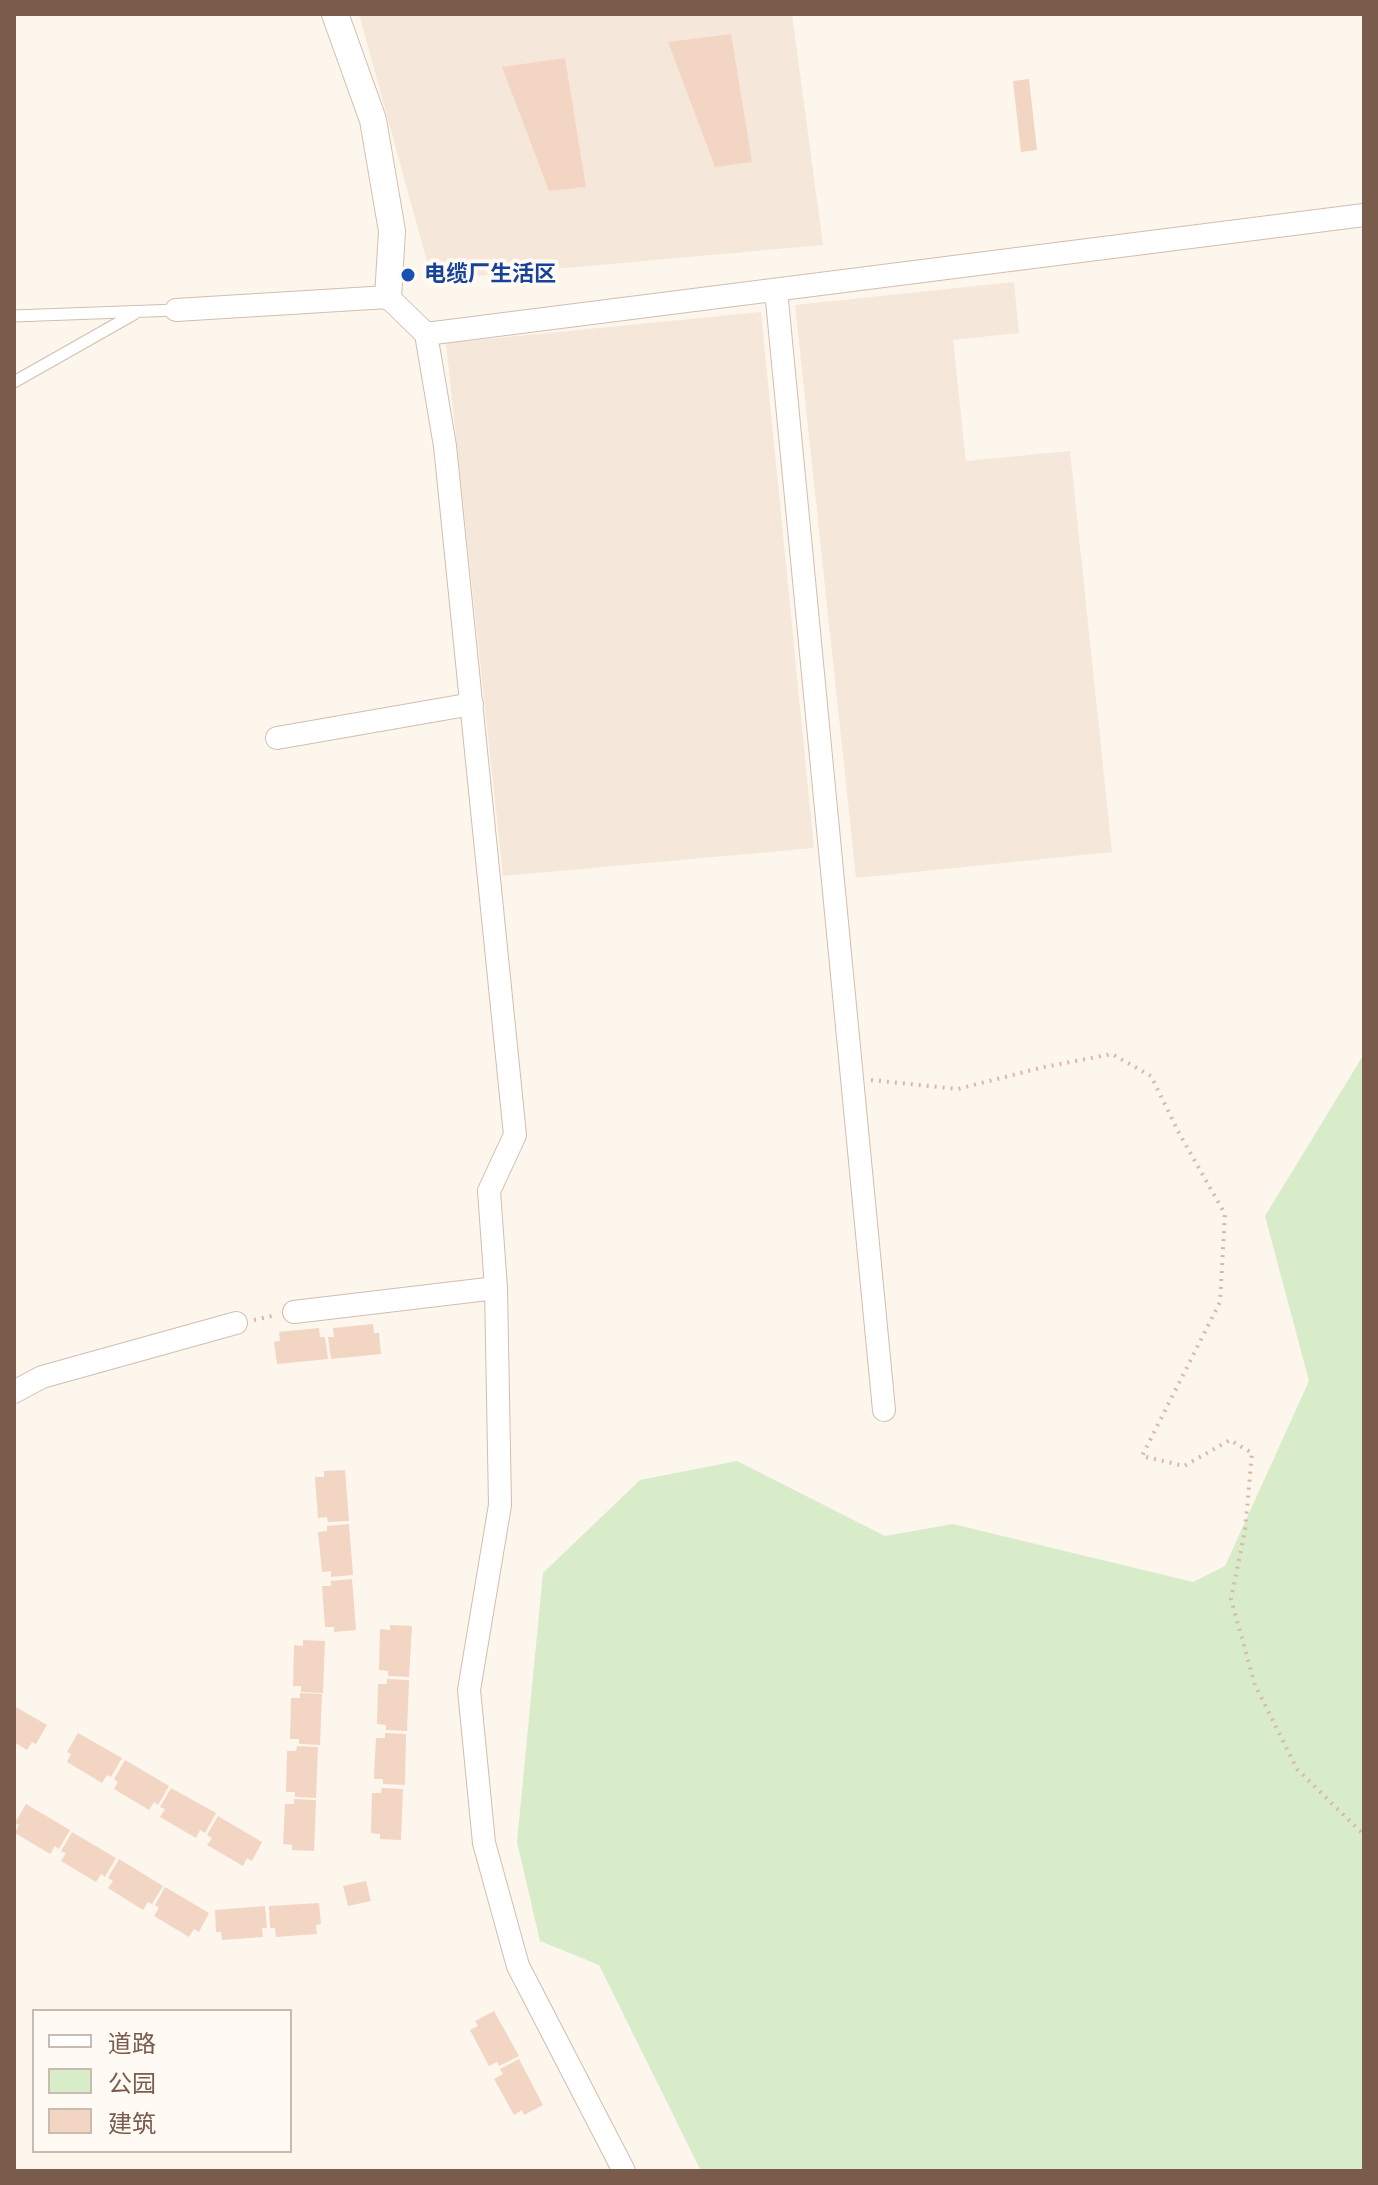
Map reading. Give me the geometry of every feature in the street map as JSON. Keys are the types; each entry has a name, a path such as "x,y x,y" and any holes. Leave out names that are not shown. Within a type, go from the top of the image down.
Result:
{"street":[{"path":"335,14 373,120 392,231 388,297"},
{"path":"426,334 1364,215"},
{"path":"776,290 884,1410"},
{"path":"176,310 388,297 426,334 445,446 515,1135 489,1191 496,1288 500,1505 469,1690 484,1843 518,1966 624,2171"},
{"path":"277,738 472,704"},
{"path":"294,1312 496,1288"},
{"path":"14,1392 42,1377 236,1323"}],"lane":[{"path":"14,316 176,310"},
{"path":"14,382 138,312"}],"path":[{"path":"852,1078 958,1089 1112,1054 1151,1076 1225,1214 1220,1302 1142,1456 1184,1466 1230,1440 1252,1453 1245,1530 1231,1599 1255,1685 1297,1769 1364,1835"},
{"path":"236,1323 294,1312"}],"shaded area":[{"path":"359,14 792,14 823,245 432,280"},
{"path":"1014,282 1019,333 953,340 966,461 1070,451 1112,852 856,878 795,305"},
{"path":"761,312 814,848 503,876 446,343"}],"green space":[{"path":"1364,1054 1364,2171 701,2171 599,1965 540,1941 517,1842 543,1573 640,1480 737,1461 885,1536 953,1524 1193,1582 1225,1566 1309,1381 1265,1216"}],"building":[{"path":"731,34 752,162 715,167 668,42"},
{"path":"565,58 586,187 549,191 502,67"},
{"path":"1029,79 1037,150 1021,152 1013,81"},
{"path":"373,1324 374,1333 379,1333 381,1354 331,1359 328,1337 334,1337 333,1328"},
{"path":"319,1328 320,1337 325,1337 328,1359 277,1364 274,1342 280,1341 279,1332"},
{"path":"345,1470 349,1521 328,1522 327,1517 318,1518 315,1477 324,1477 324,1471"},
{"path":"349,1524 353,1575 331,1577 331,1571 322,1572 318,1532 327,1531 327,1526"},
{"path":"352,1579 356,1630 334,1632 334,1627 325,1627 322,1586 331,1586 331,1581"},
{"path":"390,1625 412,1626 409,1677 388,1676 388,1671 379,1670 380,1629 390,1630"},
{"path":"303,1640 325,1641 323,1693 301,1692 301,1686 293,1686 294,1645 303,1646"},
{"path":"387,1679 409,1680 407,1731 386,1730 386,1725 377,1724 378,1684 387,1684"},
{"path":"300,1693 322,1694 320,1745 299,1744 299,1739 290,1739 291,1698 300,1698"},
{"path":"14,1706 47,1725 36,1744 32,1742 27,1750 14,1742"},
{"path":"78,1733 122,1758 111,1777 107,1775 102,1783 67,1762 71,1754 67,1752"},
{"path":"385,1733 406,1734 405,1785 383,1784 383,1779 374,1779 376,1738 385,1738"},
{"path":"297,1746 318,1747 316,1798 295,1797 295,1792 286,1792 287,1751 296,1751"},
{"path":"125,1760 169,1786 158,1805 154,1802 149,1810 114,1789 118,1782 114,1779"},
{"path":"171,1788 216,1813 205,1833 200,1830 196,1838 160,1817 165,1809 160,1807"},
{"path":"382,1788 403,1789 401,1840 380,1839 380,1834 371,1833 372,1793 381,1793"},
{"path":"294,1799 316,1800 314,1851 292,1850 292,1845 283,1844 285,1804 294,1804"},
{"path":"26,1804 70,1830 59,1849 55,1846 50,1854 15,1833 19,1825 15,1823"},
{"path":"218,1816 262,1842 252,1861 247,1858 243,1866 207,1845 212,1838 207,1835"},
{"path":"72,1832 116,1858 105,1877 101,1874 96,1882 61,1861 66,1853 61,1851"},
{"path":"119,1859 163,1886 152,1904 148,1902 143,1910 108,1888 113,1881 108,1878"},
{"path":"366,1881 371,1901 348,1906 343,1886"},
{"path":"165,1887 209,1913 199,1932 194,1929 189,1937 154,1916 159,1908 155,1905"},
{"path":"319,1903 321,1924 316,1925 317,1934 276,1937 275,1928 270,1928 269,1906"},
{"path":"265,1906 267,1928 262,1928 263,1937 222,1940 221,1932 216,1932 215,1910"},
{"path":"494,2011 519,2056 499,2066 497,2062 489,2066 470,2030 478,2026 475,2021"},
{"path":"519,2059 543,2105 524,2115 522,2110 514,2115 494,2079 503,2074 500,2069"}],"place":[{"name":"电缆厂生活区","path":"408,275"}]}
